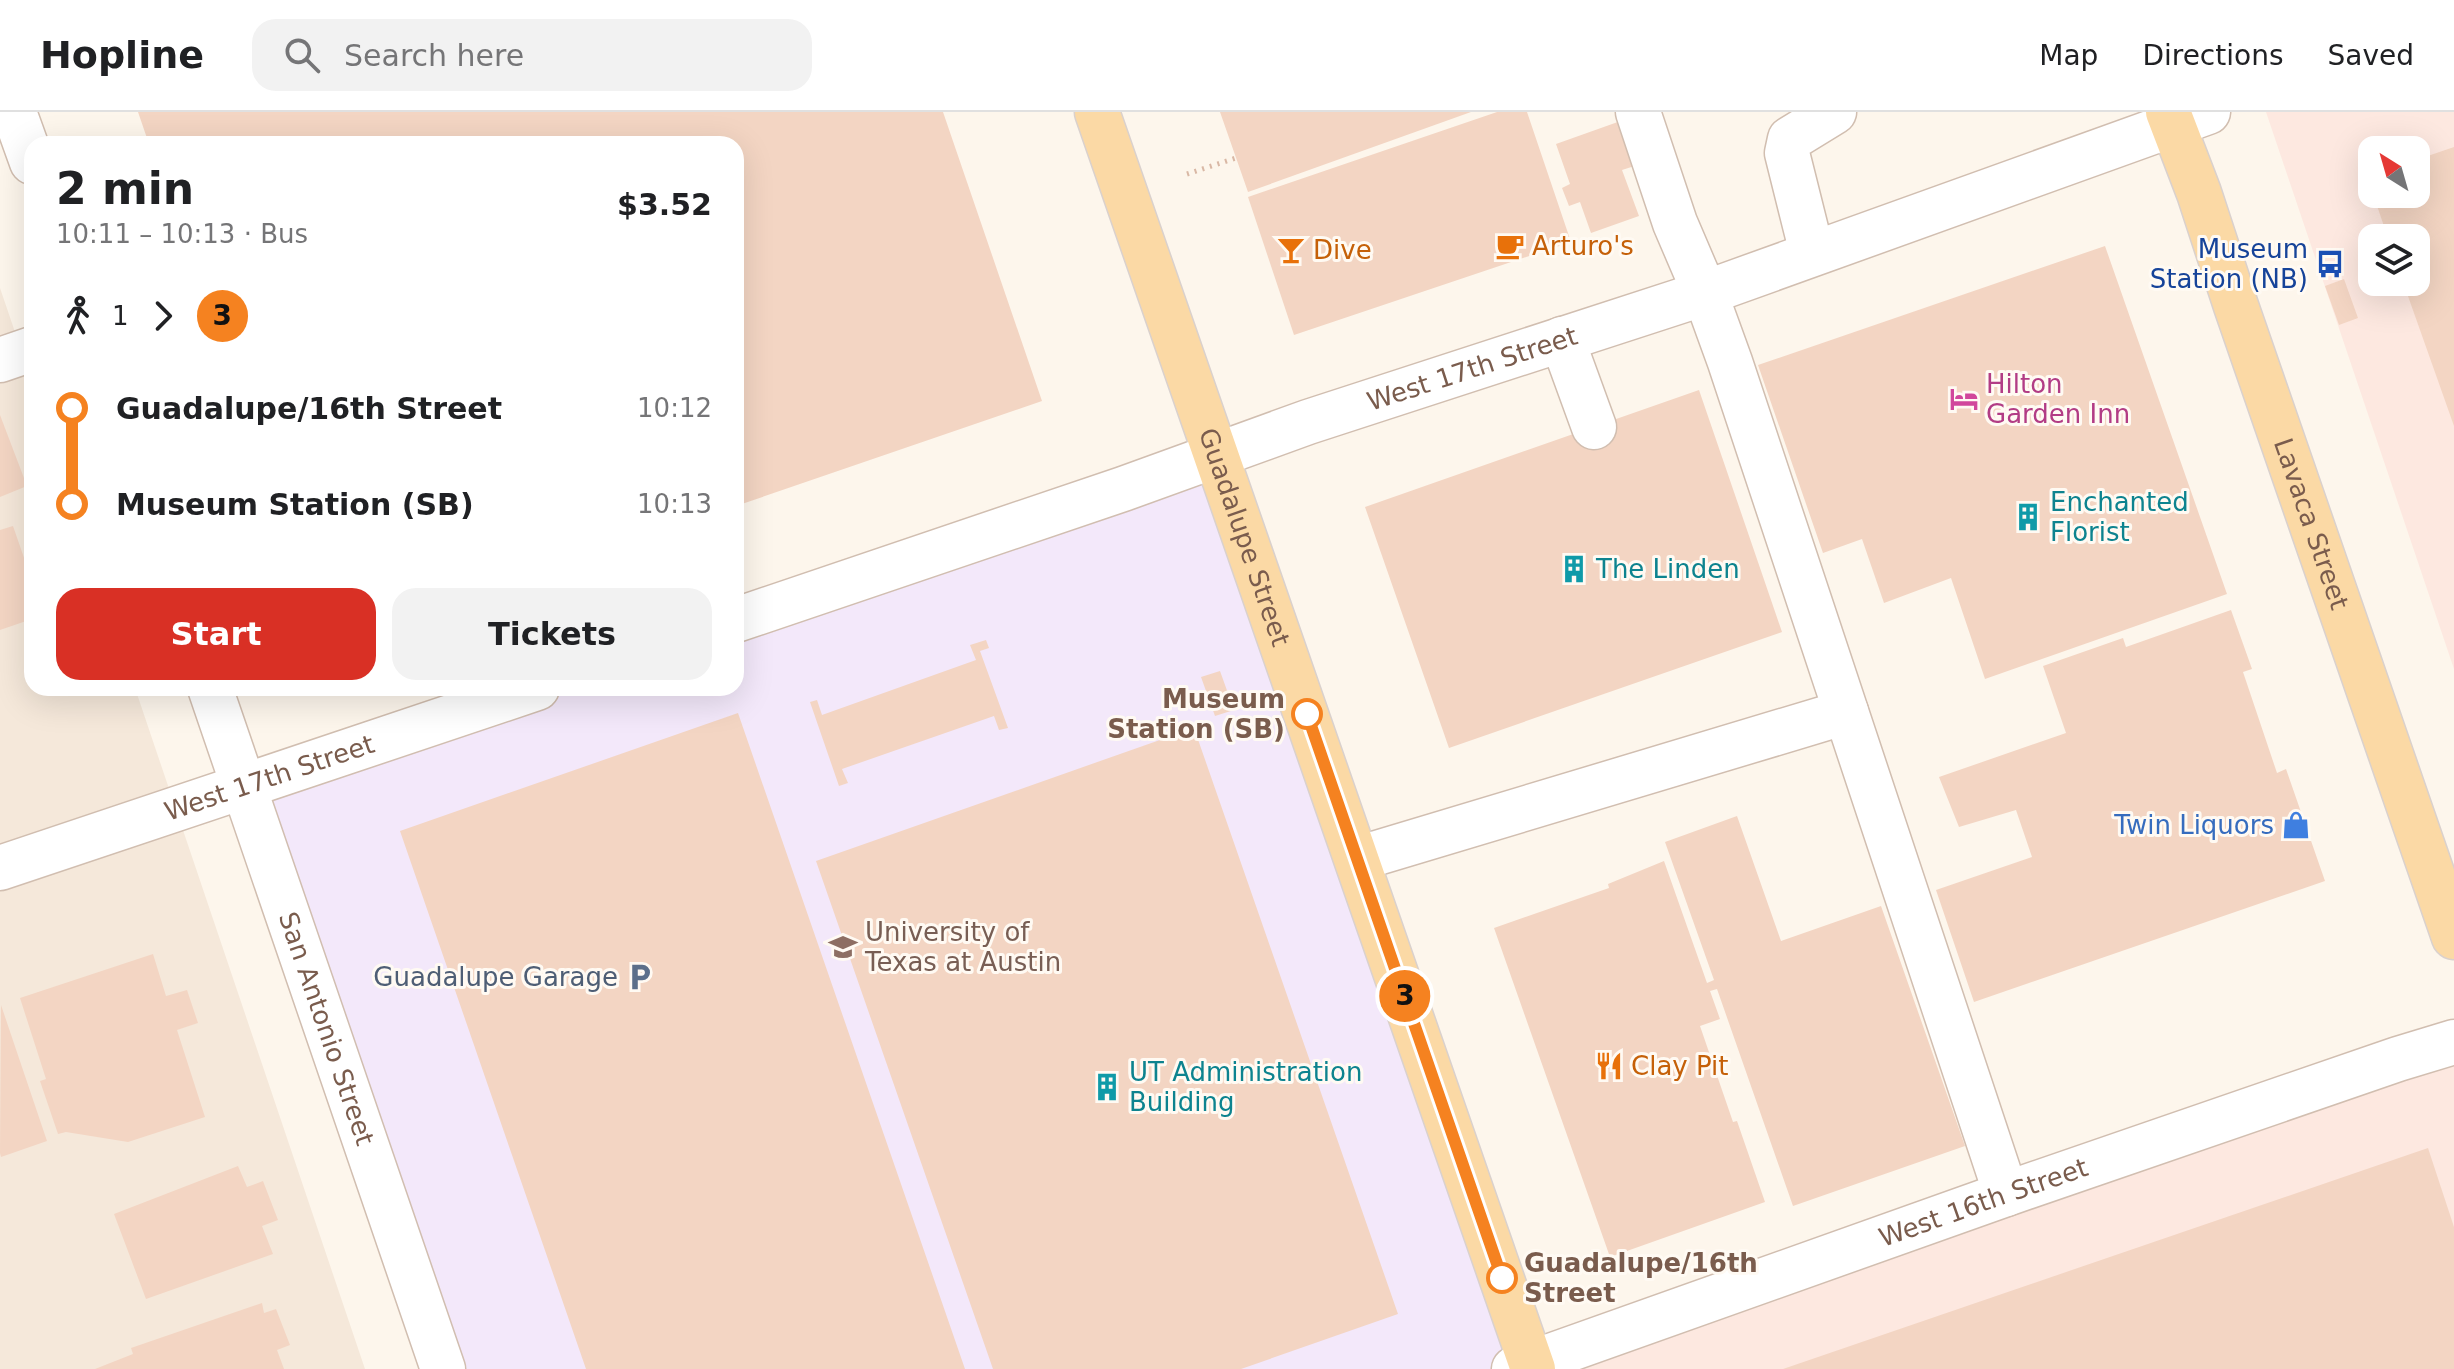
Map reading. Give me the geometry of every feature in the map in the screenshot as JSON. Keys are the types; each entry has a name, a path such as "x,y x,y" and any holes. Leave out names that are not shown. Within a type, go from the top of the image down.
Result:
{"main road":[{"name":"Guadalupe Street","path":"1097,112 1357,859 1526,1367"},
{"name":"Lavaca Street","path":"2182,116 2199,193 2241,321 2454,937"}],"street":[{"path":"14,112 24,140"},
{"path":"1638,112 1675,223 1705,293 2006,1194"},
{"path":"1812,253 1787,153 1790,139 1834,112"},
{"name":"West 17th Street","path":"744,617 1308,422 1705,293 2182,116"},
{"path":"1562,339 1594,427"},
{"path":"0,360 24,352"},
{"name":"San Antonio Street","path":"213,696 443,1369"},
{"name":"West 17th Street","path":"0,868 513,696"},
{"path":"1357,859 1846,712"},
{"name":"West 16th Street","path":"1526,1367 2006,1194 2454,1042"}],"path":[{"path":"1187,174 1236,158"}],"shaded area":[{"path":"2266,112 2454,112 2454,669"},
{"path":"0,288 24,358 24,696 138,696 365,1369 0,1369"},
{"name":"University of Texas at Austin","path":"1215,456 1514,1369 443,1369 243,788 513,696 744,696 744,617"},
{"path":"2454,1055 2454,1369 1547,1369"}],"building":[{"path":"138,112 943,112 1042,401 744,503 744,136 146,136"},
{"path":"1220,112 1471,112 1248,192"},
{"path":"1497,112 1527,112 1571,242 1294,335 1248,197"},
{"path":"1629,118 1644,163 1622,170 1639,216 1591,233 1580,202 1569,206 1562,188 1570,184 1556,144"},
{"path":"2454,147 2454,426 2408,296 2430,296 2430,224 2383,224 2378,208 2430,208 2430,155"},
{"name":"Hilton Garden Inn","path":"2105,246 2227,594 1985,679 1951,578 1884,603 1862,539 1823,553 1758,365"},
{"path":"2344,279 2358,318 2339,325 2325,286"},
{"name":"The Linden","path":"1699,390 1782,632 1449,748 1365,507"},
{"path":"0,415 24,478 24,487 0,497"},
{"path":"13,526 24,558 24,622 0,630 0,530"},
{"path":"2231,610 2252,669 2243,672 2277,773 2286,769 2325,881 1974,1002 1936,890 2032,857 2016,810 1959,827 1939,777 2066,733 2043,666 2123,638 2126,647"},
{"path":"986,640 989,648 980,651 1008,728 999,730 994,716 842,769 848,783 839,786 810,702 817,700 822,715 976,660 970,645"},
{"path":"1220,671 1234,710 1215,716 1201,677"},
{"name":"Guadalupe Garage","path":"738,713 965,1369 586,1369 400,831"},
{"name":"UT Administration Building","path":"1194,728 1398,1314 1241,1369 993,1369 816,861"},
{"path":"1737,816 1781,941 1881,906 1965,1146 1793,1206 1717,989 1710,991 1720,1019 1700,1026 1765,1202 1610,1257 1494,928 1609,888 1608,884 1664,861 1707,983 1714,980 1665,842"},
{"path":"153,954 166,996 187,990 198,1023 177,1030 205,1117 128,1142 66,1132 58,1134 40,1081 46,1079 20,998"},
{"path":"1,1005 47,1141 1,1157 0,1153"},
{"path":"2428,1148 2454,1227 2454,1369 1783,1369"},
{"path":"238,1166 247,1187 263,1181 278,1220 262,1226 273,1254 146,1299 114,1214"},
{"path":"262,1303 264,1313 276,1309 290,1345 277,1350 284,1369 95,1369 133,1354 131,1348"}],"bus line":[{"name":"3","path":"1307,714 1502,1278"}],"place":[{"name":"Arturo's","path":"1510,246"},
{"name":"Dive","path":"1291,250"},
{"name":"Museum Station (NB)","path":"2330,264"},
{"name":"Hilton Garden Inn","path":"1964,399"},
{"name":"Enchanted Florist","path":"2028,517"},
{"name":"The Linden","path":"1574,569"},
{"name":"Museum Station (SB)","path":"1307,714"},
{"name":"Twin Liquors","path":"2296,825"},
{"name":"University of Texas at Austin","path":"843,947"},
{"name":"Guadalupe Garage","path":"640,977"},
{"name":"Clay Pit","path":"1609,1066"},
{"name":"UT Administration Building","path":"1107,1087"},
{"name":"Guadalupe/16th Street","path":"1502,1278"}]}
